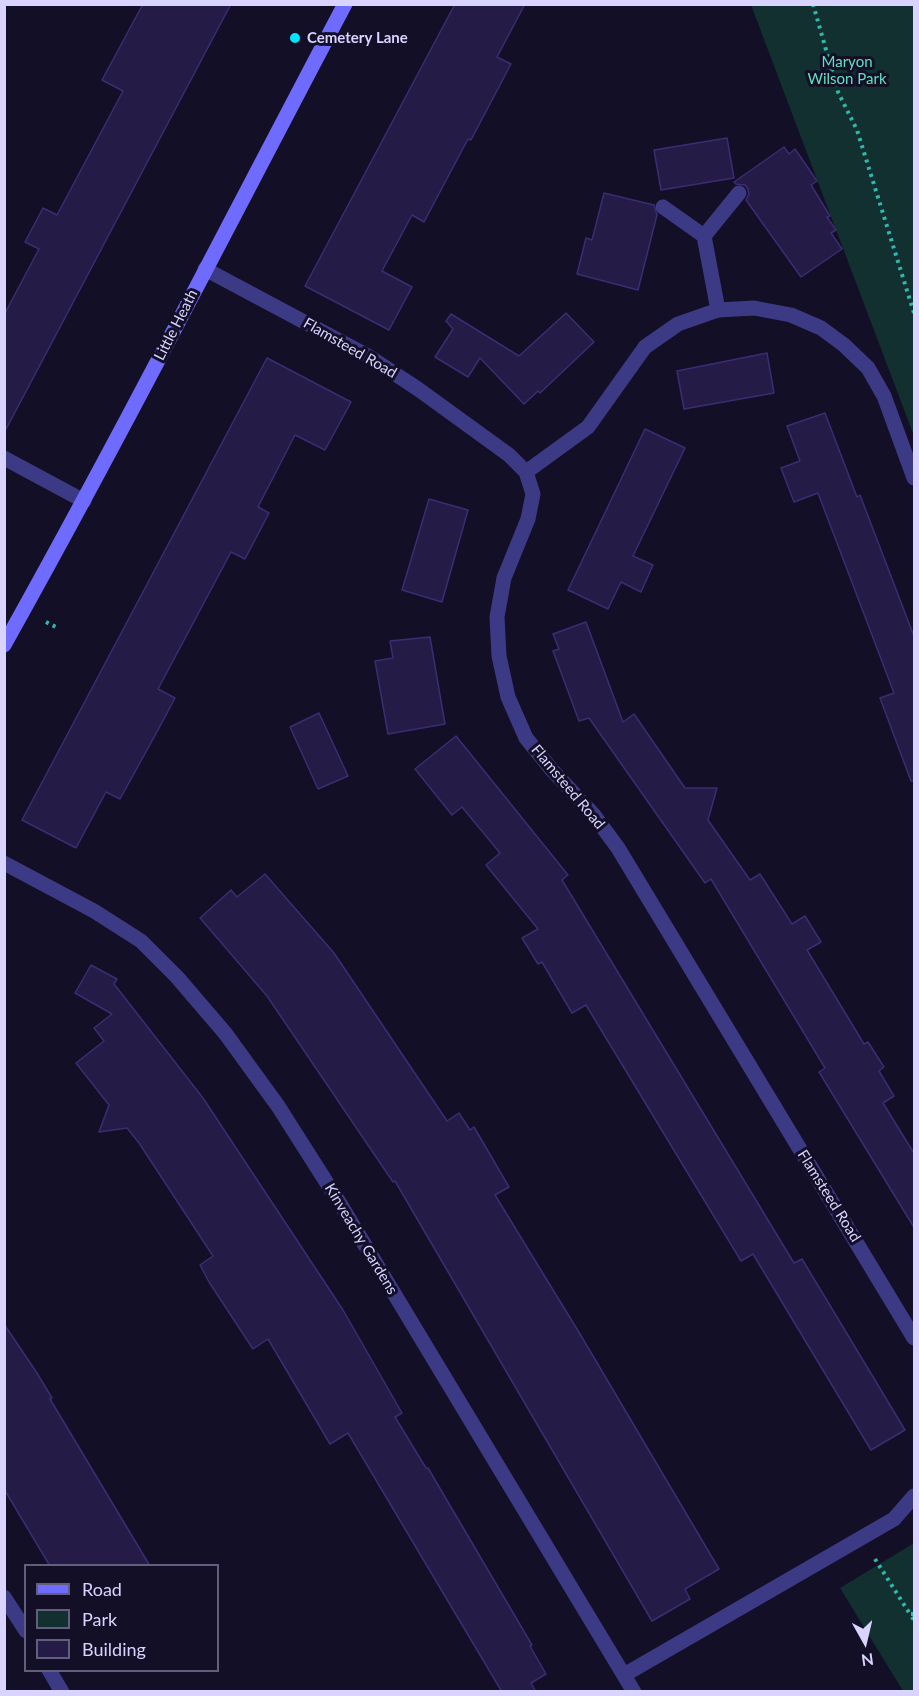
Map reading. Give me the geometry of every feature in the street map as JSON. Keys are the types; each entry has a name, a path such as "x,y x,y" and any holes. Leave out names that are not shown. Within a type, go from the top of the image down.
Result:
{"main road":[{"name":"Little Heath","path":"4,645 84,501 345,4"}],"street":[{"path":"704,236 739,193"},
{"path":"663,207 704,236 718,310"},
{"name":"Flamsteed Road","path":"205,269 368,356 500,448 526,472 533,494 528,519 504,578 497,617 499,656 508,697 526,738 593,814 618,848 915,1338"},
{"path":"526,472 588,427 645,347 678,324 718,310 754,308 791,315 821,328 844,345 868,368 884,396 915,478"},
{"path":"4,458 84,501"},
{"name":"Kinveachy Gardens","path":"4,863 94,911 141,941 177,976 225,1034 278,1106 339,1202 634,1692"},
{"path":"624,1675 894,1519 915,1496"},
{"path":"4,1597 24,1628"},
{"path":"51,1672 62,1692"}],"path":[{"path":"813,4 838,92 857,130 915,313"},
{"path":"45,621 56,627"},
{"path":"861,1538 915,1620"}],"green space":[{"name":"Maryon Wilson Park","path":"751,5 914,5 914,436"},
{"path":"914,1543 914,1691 903,1691 840,1588"}],"building":[{"path":"143,4 231,4 4,433 4,315 39,249 25,242 43,208 57,215 123,91 102,80"},
{"path":"455,4 525,4 497,57 511,64 471,140 468,139 424,222 412,215 382,271 412,287 389,330 305,286"},
{"path":"727,138 734,178 661,190 654,150"},
{"path":"784,147 789,154 795,149 817,181 811,185 830,216 827,217 836,230 831,233 842,249 801,277 746,200 749,194 748,189 745,185 734,182"},
{"path":"604,193 654,205 657,215 638,290 577,274 586,238 592,240"},
{"path":"566,313 594,342 540,393 538,391 524,404 480,358 468,377 435,357 453,329 446,321 451,314 519,356"},
{"path":"767,353 774,393 684,409 677,371"},
{"path":"267,358 351,402 325,450 295,435 258,507 269,513 245,559 231,552 158,689 175,698 120,799 106,792 76,848 22,820"},
{"path":"825,413 857,497 860,495 915,639 915,781 911,781 880,698 894,693 818,493 794,502 781,468 800,461 787,426"},
{"path":"645,429 685,448 633,556 653,565 641,592 621,582 608,609 568,590"},
{"path":"429,499 468,510 442,602 402,590"},
{"path":"586,622 623,722 634,714 685,788 717,788 708,820 750,880 760,874 792,924 805,916 821,942 807,950 864,1044 868,1042 884,1067 879,1071 894,1096 883,1103 915,1155 915,1229 819,1072 825,1068 711,879 705,883 589,718 579,721 553,651 559,649 553,634"},
{"path":"430,637 445,724 388,734 375,661 393,658 390,641"},
{"path":"319,713 348,776 318,789 290,727"},
{"path":"456,736 568,875 562,880 794,1263 802,1259 905,1430 871,1450 753,1254 741,1261 586,1005 572,1013 542,962 538,964 522,938 538,929 486,865 500,853 462,807 452,815 415,769"},
{"path":"265,874 334,953 447,1121 459,1113 470,1130 474,1127 509,1187 495,1195 719,1569 685,1589 690,1599 652,1621 395,1181 393,1182 267,996 200,918 231,890 237,897"},
{"path":"91,965 117,979 114,984 203,1098 343,1310 402,1413 395,1417 428,1468 532,1645 530,1646 546,1674 531,1683 536,1692 502,1692 348,1433 330,1444 268,1339 253,1349 200,1265 213,1256 127,1128 99,1132 109,1105 76,1063 104,1041 94,1028 112,1014 75,993"},
{"path":"4,1324 37,1373 52,1398 50,1399 149,1564 49,1564 4,1489"}],"place":[{"name":"Cemetery Lane","path":"295,38"}]}
